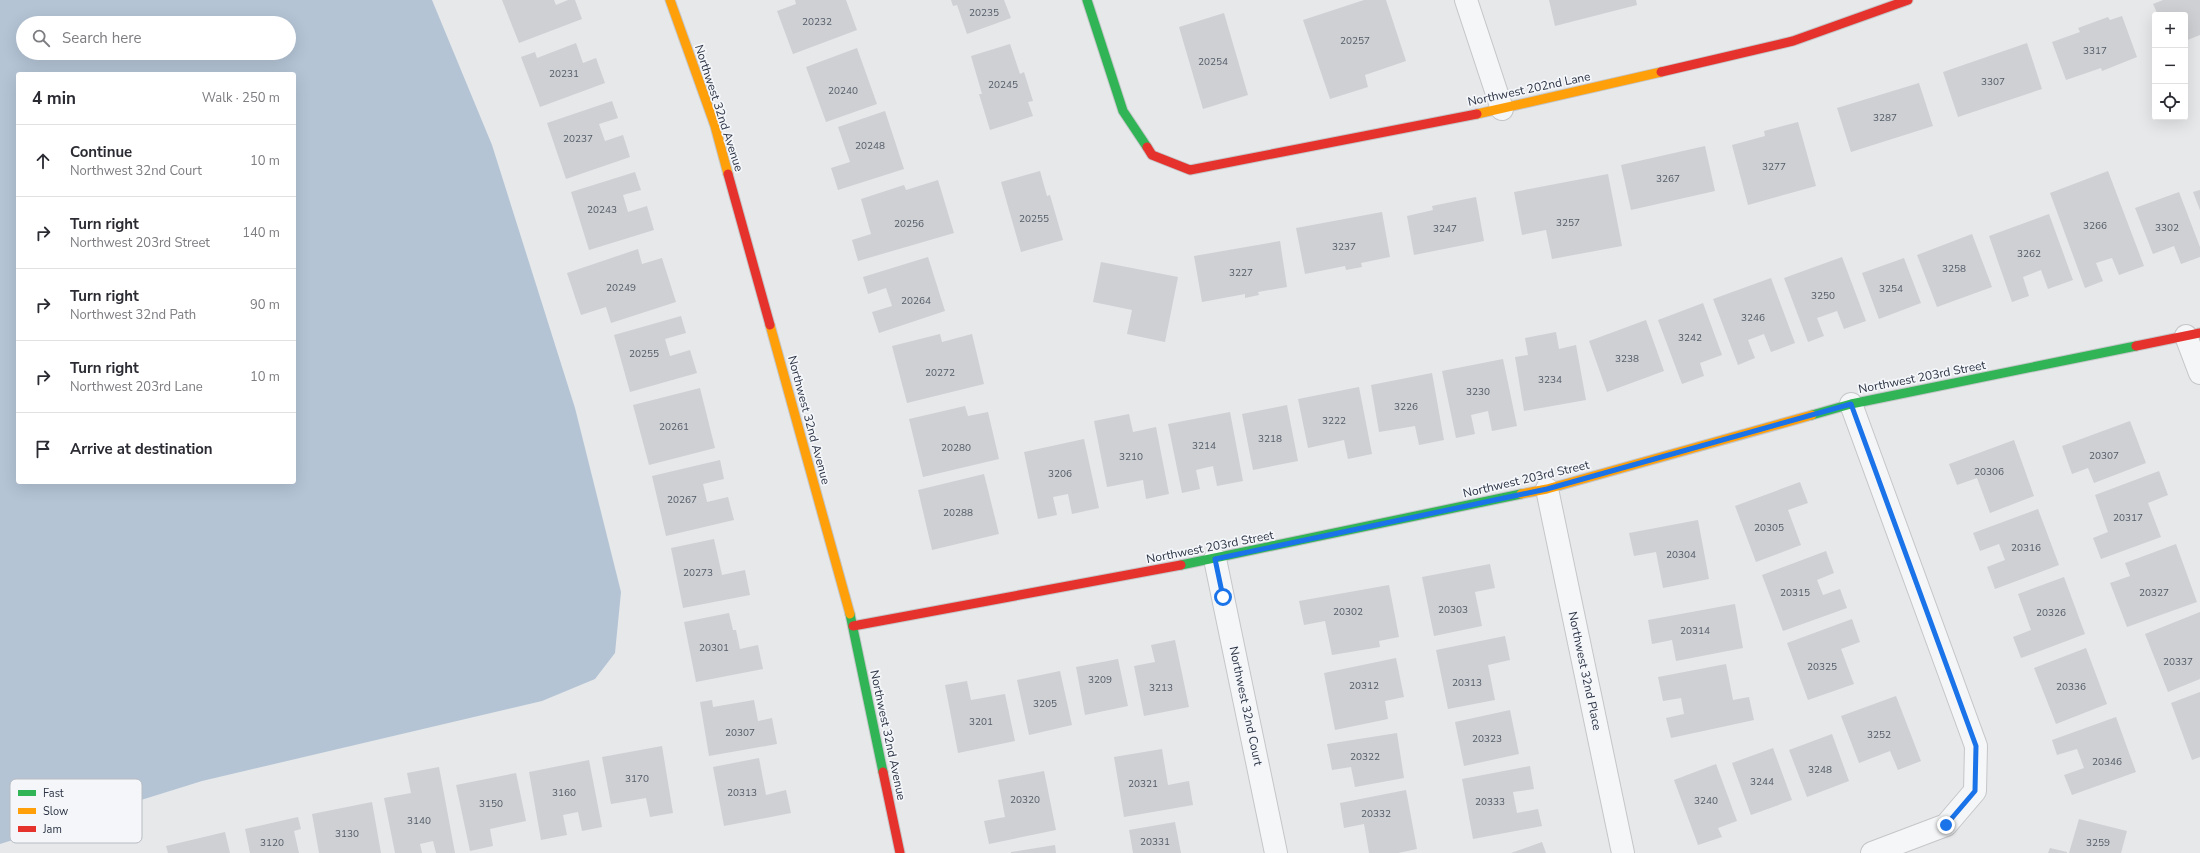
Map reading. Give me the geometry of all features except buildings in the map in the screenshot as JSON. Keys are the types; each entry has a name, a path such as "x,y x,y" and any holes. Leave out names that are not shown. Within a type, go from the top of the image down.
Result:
{"street":[{"name":"Northwest 32nd Avenue","path":"670,0 715,126 853,626 900,853"},
{"name":"Northwest 202nd Lane","path":"1087,0 1123,111 1152,155 1190,170 1502,108 1793,41 1908,0"},
{"path":"1466,0 1502,108"},
{"name":"Northwest 203rd Street","path":"853,626 1215,559 1547,489 1851,404 2193,335"},
{"path":"2193,335 2200,373"},
{"path":"1851,404 1976,746 1975,791 1946,825 1872,853"},
{"name":"Northwest 32nd Place","path":"1547,489 1623,853"},
{"name":"Northwest 32nd Court","path":"1215,559 1276,853"}],"water":[{"path":"0,0 432,0 492,145 575,408 621,592 615,653 595,679 542,701 202,781 142,800 142,779 10,779 10,841 0,844"}],"traffic: fast":[{"path":"1087,0 1123,111 1147,147"},
{"path":"1812,415 1851,404 2136,346"},
{"path":"1181,565 1521,494"},
{"path":"850,614 883,772"}],"traffic: slow":[{"path":"670,0 715,126 728,174"},
{"path":"1477,114 1661,72"},
{"path":"770,325 850,614"},
{"path":"1521,494 1547,489 1812,415"}],"traffic: jam":[{"path":"1661,72 1793,41 1908,0"},
{"path":"1147,147 1152,155 1190,170 1477,114"},
{"path":"728,174 770,325"},
{"path":"2136,346 2200,333"},
{"path":"853,626 1181,565"},
{"path":"883,772 900,853"}],"route":[{"path":"1223,597 1215,559 1547,489 1851,404 1976,746 1975,791 1946,825"}]}
